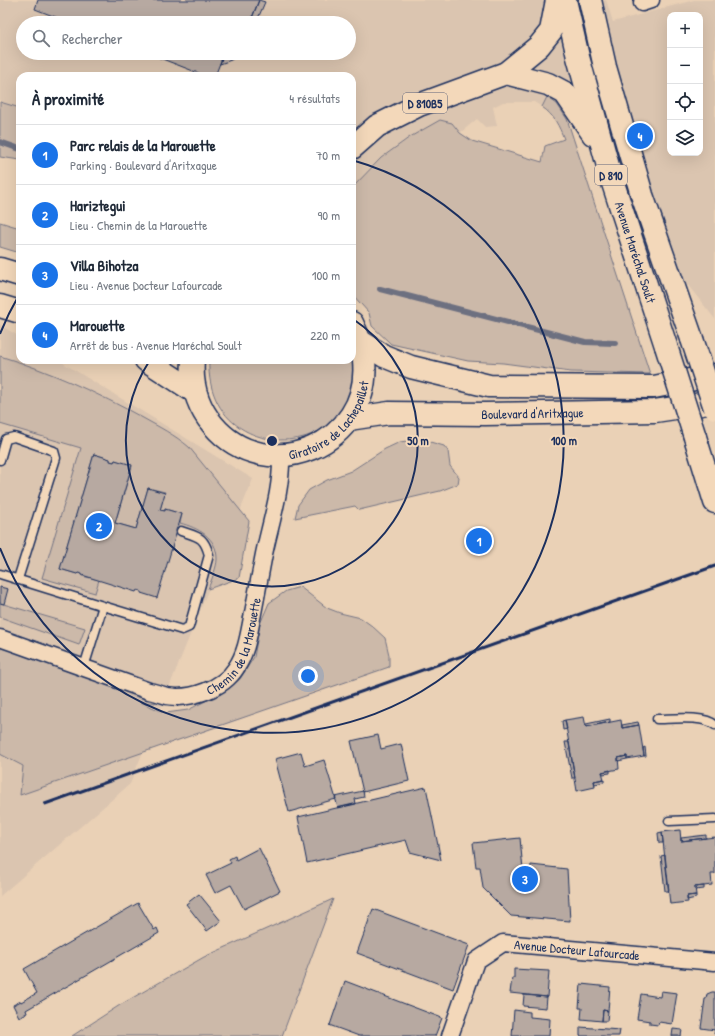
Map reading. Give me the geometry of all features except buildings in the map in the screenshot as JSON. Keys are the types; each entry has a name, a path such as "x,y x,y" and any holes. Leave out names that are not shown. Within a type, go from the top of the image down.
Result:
{"main road":[{"name":"D 810B5","path":"356,144 377,126 419,105 506,72 540,46 552,31 557,0"},
{"name":"Avenue Maréchal Soult","path":"565,0 578,57 603,148 715,502"},
{"name":"D 810","path":"590,0 605,67 642,195 715,408"},
{"path":"506,72 548,84 565,93 603,148"},
{"path":"0,269 16,274"},
{"path":"0,306 16,311"},
{"name":"Boulevard d'Aritxague","path":"356,332 384,356 399,363 489,386 654,387 715,375"},
{"name":"Giratoire de Lachepaillet","path":"193,364 192,374 195,392 206,416 220,433 238,446 259,453 281,456 301,453 319,445 336,434 349,419 359,401 364,381 364,361 356,332"},
{"path":"152,364 195,392"},
{"name":"Boulevard d'Aritxague","path":"349,419 389,413 485,414 655,411 715,402"}],"street":[{"name":"Chemin de la Marouette","path":"0,638 167,696 183,696 201,693 212,689 228,678 236,669 246,645 266,544 279,492 281,456"},
{"name":"Avenue Docteur Lafourcade","path":"450,1036 476,961 504,943 715,962"}],"lane":[{"path":"0,460 6,439 14,437 54,451 56,458 18,579"},
{"path":"0,574 182,630 189,627 209,555 206,544 200,538 181,531"},
{"path":"84,667 103,606"},
{"path":"657,719 692,718 712,722 715,725"},
{"path":"669,820 715,819"}],"shaded area":[{"path":"0,0 606,0 613,22 694,0 715,0 715,319 646,233 609,109 567,119 557,104 547,97 542,107 534,102 503,102 493,107 497,126 485,127 477,119 460,133 452,123 410,137 381,158 356,184 356,72 16,72 16,107 0,102"},
{"path":"547,97 557,104 567,119 650,374 571,372 503,363 468,361 391,344 372,326 369,313 356,298 356,184 381,158 410,137 440,120 452,123 460,133 472,141 542,162 545,146 564,139 556,121 542,107"},
{"path":"0,102 16,107 16,159 0,157"},
{"path":"0,222 16,227 16,252 0,247"},
{"path":"0,325 16,335 16,364 65,364 253,479 130,784 0,896"},
{"path":"0,356 16,361 16,364 25,364 37,368 91,391 161,428 189,447 249,521 239,578 208,589 217,562 214,545 210,539 200,531 180,523 182,514 165,509 165,511 160,510 165,492 148,488 136,529 115,523 132,466 115,460 114,462 110,461 110,459 94,454 60,569 99,580 95,593 42,578 81,448 0,424"},
{"path":"210,364 354,364 345,403 328,425 304,437 278,440 251,434 229,418 214,394"},
{"path":"420,439 444,446 448,451 450,466 459,477 458,484 440,491 359,510 355,506 295,518 298,505 309,490 327,480 351,471 385,449 400,442"},
{"path":"300,587 327,608 361,618 372,626 385,638 389,655 389,667 20,795 23,766 0,754 0,647 156,701 155,703 140,702 166,713 188,710 225,691 240,679 254,657 260,624 269,603 286,591"},
{"path":"0,603 85,628 79,645 0,617"},
{"path":"333,899 282,1036 72,1036 120,1005 204,957"}],"waterway":[{"path":"0,142 16,148"},
{"path":"380,289 585,342 615,343"}],"railway":[{"path":"45,804 715,566"}],"place":[{"name":"Marouette","path":"640,136"},
{"name":"Hariztegui","path":"99,526"},
{"name":"Parc relais de la Marouette","path":"479,541"},
{"name":"Villa Bihotza","path":"525,879"}]}
